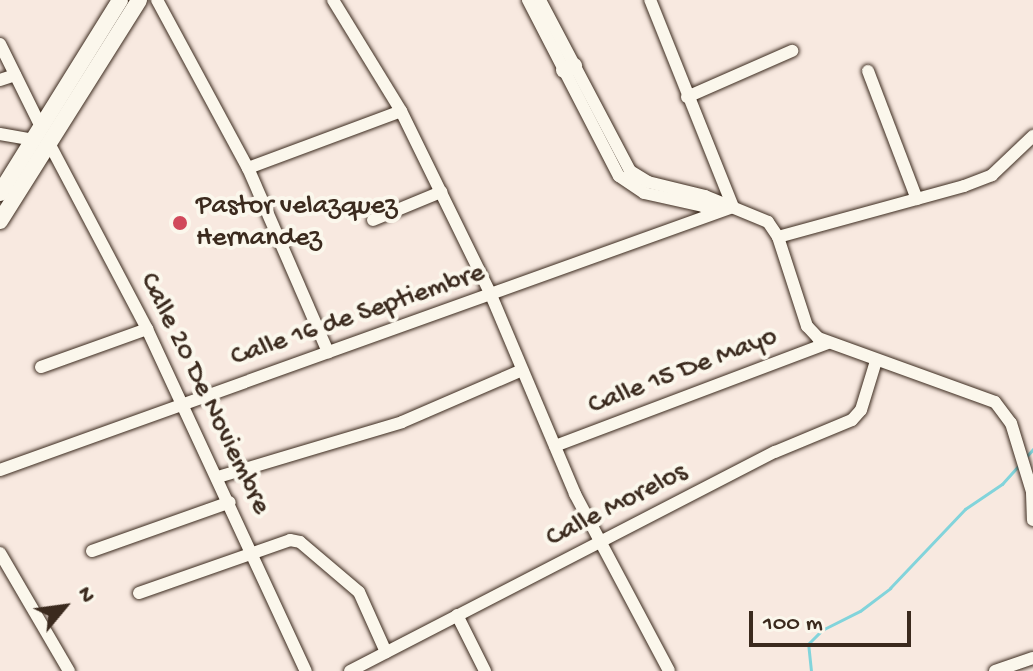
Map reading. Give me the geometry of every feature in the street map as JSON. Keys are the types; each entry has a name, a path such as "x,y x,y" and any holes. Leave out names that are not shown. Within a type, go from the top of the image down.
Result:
{"main road":[{"path":"0,221 41,136 120,0"},
{"path":"0,193 139,0"}],"street":[{"path":"157,0 248,168 328,352"},
{"path":"333,0 401,111 491,295 588,521 603,540 669,671"},
{"path":"528,0 630,171 648,182 763,218 778,237 807,326 828,343 995,402 1016,436 1033,494 1032,516"},
{"path":"540,0 569,68"},
{"path":"650,0 733,207"},
{"name":"Calle 20 De Noviembre","path":"0,44 41,136 147,329 306,671"},
{"path":"687,97 792,51"},
{"path":"868,71 917,199"},
{"path":"0,80 15,75"},
{"path":"248,168 401,111"},
{"path":"0,134 41,136"},
{"path":"778,237 992,175 1033,136"},
{"path":"373,220 441,192"},
{"name":"Calle 16 de Septiembre","path":"0,470 733,207"},
{"path":"41,367 147,329"},
{"name":"Calle 15 De Mayo","path":"555,446 828,343"},
{"name":"Calle Morelos","path":"350,671 775,452 852,420 861,410 876,361"},
{"path":"218,477 402,422 522,370"},
{"path":"92,551 230,502"},
{"path":"139,593 290,540 300,542 359,592 386,652"},
{"path":"0,553 68,671"},
{"path":"457,615 485,671"},
{"path":"995,671 1033,658"}],"waterway":[{"path":"1025,458 1033,449"},
{"path":"811,671 808,644 822,630 860,611 890,588 965,509 1002,484 1020,464"}],"place":[{"name":"Pastor velazquez Hernandez","path":"180,223"}]}
